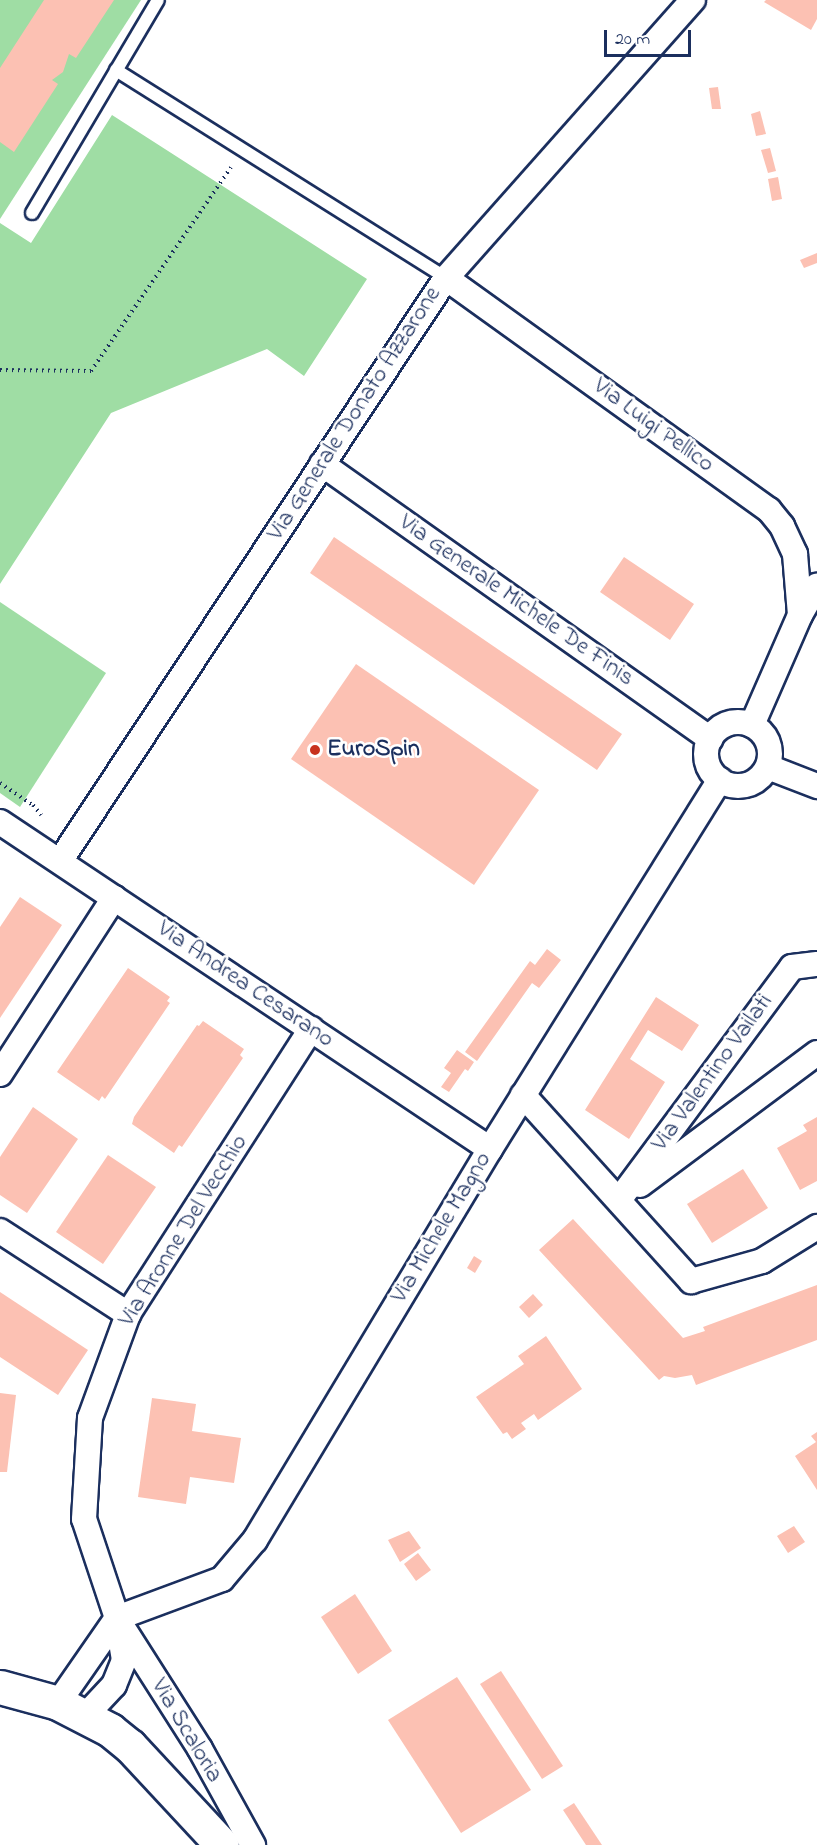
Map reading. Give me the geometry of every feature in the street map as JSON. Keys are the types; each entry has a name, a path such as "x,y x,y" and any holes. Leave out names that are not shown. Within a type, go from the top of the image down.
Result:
{"main road":[{"name":"Via Scaloria","path":"0,1687 72,1709 130,1746 222,1845"}],"street":[{"name":"Via Generale Donato Azzarone","path":"60,861 446,278 693,0"},
{"name":"Via Luigi Pellico","path":"446,278 770,510 782,526 795,554 800,615"},
{"name":"Via Generale Michele De Finis","path":"322,464 710,739"},
{"path":"752,725 800,615 817,586"},
{"path":"739,722 752,725 766,736 770,746 768,767 763,775 747,785 728,784 720,780 708,765 706,756 710,739 719,728 729,723 739,722"},
{"path":"768,767 817,786"},
{"name":"Via Michele Magno","path":"117,1618 222,1579 255,1540 490,1149 720,780"},
{"name":"Via Andrea Cesarano","path":"0,822 490,1149"},
{"path":"0,1074 114,898"},
{"name":"Via Valentino Vailati","path":"619,1200 792,967 817,964"},
{"name":"Via Aronne Del Vecchio","path":"72,1709 114,1685 124,1660 117,1618 84,1519 90,1418 128,1314 311,1029"},
{"name":"Via Valentino Vailati","path":"619,1200 817,1053"},
{"path":"524,1095 691,1281 762,1261 817,1227"},
{"path":"0,1231 128,1314"},
{"path":"72,1709 117,1618"},
{"name":"Via Scaloria","path":"117,1618 200,1749 253,1845"}],"lane":[{"path":"32,213 158,0"},
{"path":"116,70 446,278"}],"path":[{"path":"0,370 91,371 243,150"}],"green space":[{"path":"0,0 141,0 0,219"},
{"path":"112,115 367,279 304,376 267,349 111,413 0,584 0,223 31,243"},
{"path":"0,602 106,673 20,807 0,793"}],"building":[{"path":"44,0 114,0 76,58 69,54 63,72 52,80 58,84 14,152 0,142 0,68"},
{"path":"766,0 817,0 817,19 811,30 764,2"},
{"path":"718,87 721,109 712,109 709,88"},
{"path":"760,111 766,134 756,136 751,114"},
{"path":"770,148 776,171 768,173 761,150"},
{"path":"778,177 782,199 772,201 768,179"},
{"path":"817,253 817,263 804,268 800,260"},
{"path":"334,537 622,734 597,770 310,573"},
{"path":"624,557 694,604 670,640 600,592"},
{"path":"356,664 539,790 474,885 291,759"},
{"path":"20,897 62,925 0,1018 0,927"},
{"path":"547,949 561,960 539,988 532,983 477,1061 465,1052 530,961 535,965"},
{"path":"128,968 170,997 167,1001 170,1003 105,1099 102,1096 99,1101 57,1072"},
{"path":"656,997 699,1025 682,1051 648,1030 630,1059 665,1082 629,1139 585,1110"},
{"path":"203,1021 244,1049 240,1055 243,1058 182,1147 179,1145 174,1153 132,1124 134,1117 197,1025 199,1026"},
{"path":"457,1050 474,1062 468,1071 465,1069 449,1092 441,1087 451,1073 444,1068"},
{"path":"33,1107 78,1139 27,1213 0,1195 0,1157"},
{"path":"817,1117 817,1181 800,1190 777,1148 807,1131 803,1125"},
{"path":"108,1155 156,1187 103,1264 56,1232"},
{"path":"743,1169 768,1208 712,1243 687,1204"},
{"path":"573,1219 683,1338 705,1331 703,1327 817,1285 817,1340 696,1385 692,1375 675,1378 664,1376 659,1380 539,1250"},
{"path":"474,1256 482,1261 475,1273 467,1268"},
{"path":"0,1292 88,1350 58,1395 0,1357"},
{"path":"533,1294 543,1305 529,1318 519,1307"},
{"path":"546,1336 582,1389 538,1420 534,1414 521,1423 526,1429 512,1439 507,1432 503,1434 476,1397 524,1364 518,1356"},
{"path":"0,1393 16,1395 7,1472 0,1472"},
{"path":"152,1398 196,1404 192,1431 241,1438 234,1483 190,1477 186,1504 138,1497"},
{"path":"817,1432 817,1490 795,1456 816,1442 811,1436"},
{"path":"794,1526 805,1542 788,1553 777,1536"},
{"path":"409,1531 421,1548 400,1562 388,1540"},
{"path":"418,1553 431,1570 416,1581 404,1564"},
{"path":"355,1594 392,1651 358,1674 321,1617"},
{"path":"501,1671 563,1766 542,1779 480,1684"},
{"path":"457,1677 531,1790 461,1833 388,1720"},
{"path":"574,1803 602,1845 586,1845 563,1810"}],"place":[{"name":"EuroSpin","path":"315,750"}]}
